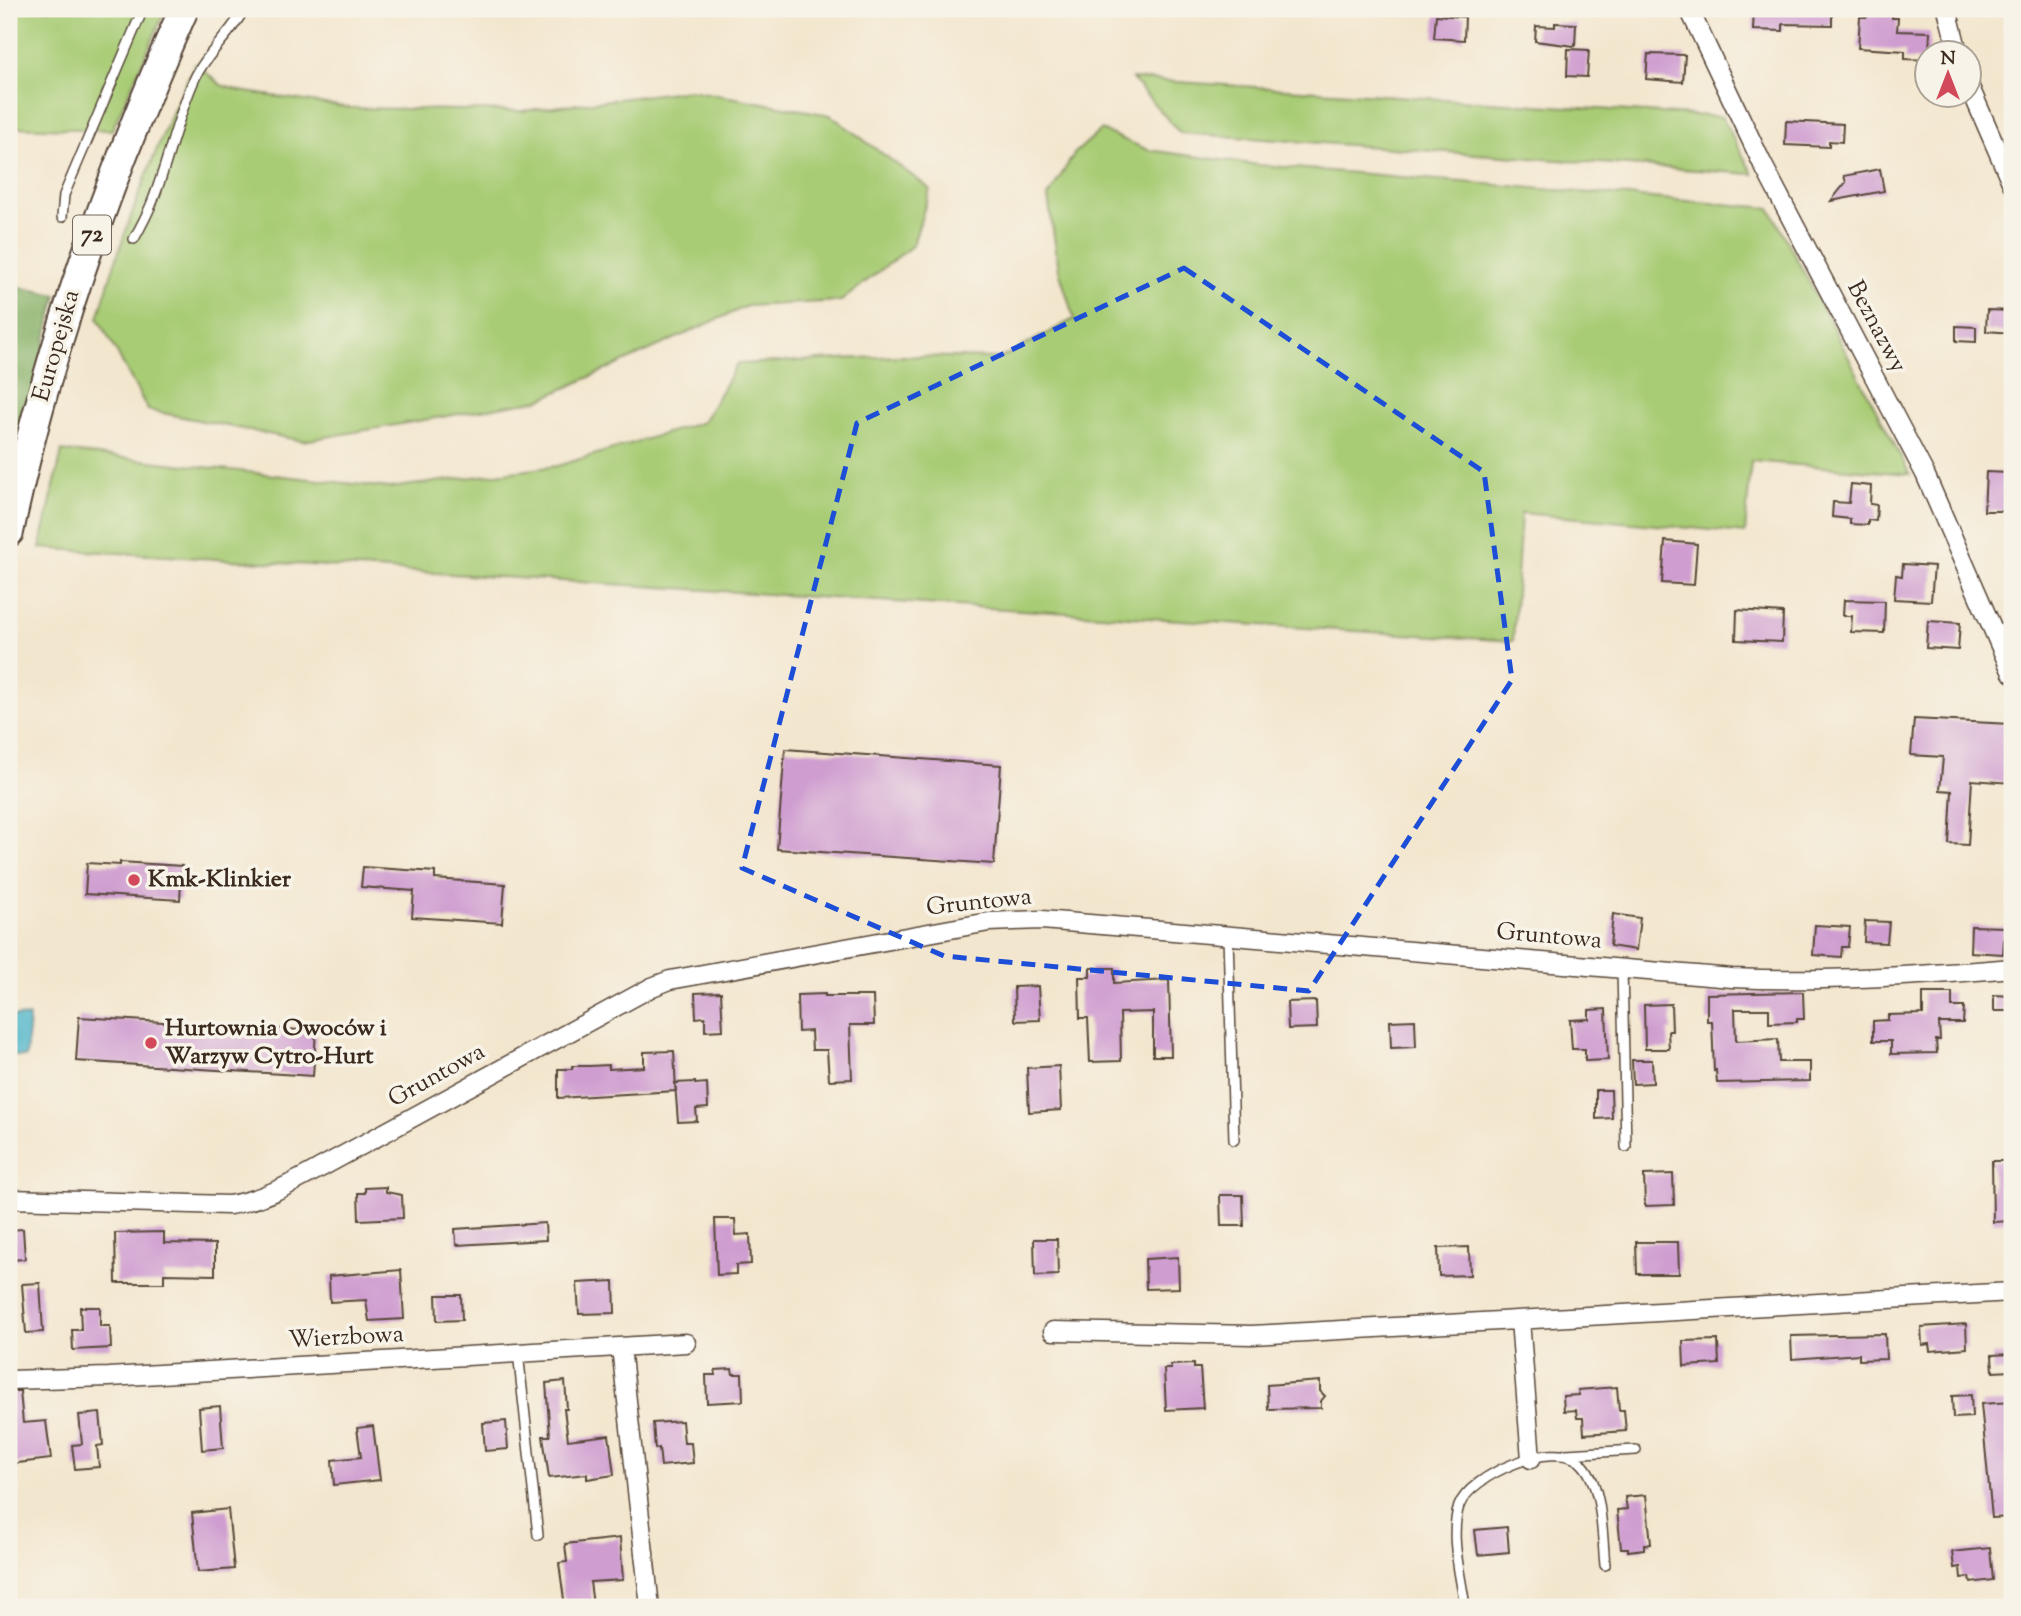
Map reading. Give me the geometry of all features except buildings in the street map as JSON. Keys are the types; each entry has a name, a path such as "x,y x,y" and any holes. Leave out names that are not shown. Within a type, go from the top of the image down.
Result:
{"main road":[{"name":"Europejska","path":"9,532 38,409 73,290 110,186 184,9"}],"street":[{"name":"Beznazwy","path":"1689,9 1756,152 1925,474 2012,673"},
{"path":"1947,9 1954,38"},
{"path":"1980,108 2012,184"},
{"name":"Gruntowa","path":"9,1199 229,1205 258,1199 652,987 691,975 989,922 1042,920 1780,980 1908,976 2012,968"},
{"path":"1053,1331 1252,1335 2012,1292"},
{"path":"1520,1320 1531,1459"},
{"name":"Wierzbowa","path":"9,1380 109,1377 686,1343"},
{"path":"621,1347 650,1607"}],"lane":[{"path":"62,217 64,195 143,9"},
{"path":"134,239 151,205 180,115 196,76 214,48 235,26 244,9"},
{"path":"1228,936 1234,1140"},
{"path":"1622,968 1626,1147"},
{"path":"518,1352 538,1535"},
{"path":"1465,1607 1456,1542 1460,1504 1467,1494 1484,1479 1531,1459 1557,1454 1636,1450"},
{"path":"1557,1454 1570,1456 1580,1462 1590,1474 1596,1490 1605,1565"}],"highlighted area":[{"path":"1184,268 1484,472 1512,680 1309,991 944,956 742,868 857,423"}],"green space":[{"path":"9,9 166,9 112,130 9,127"},
{"path":"195,63 221,85 240,91 351,108 521,111 690,90 830,115 930,189 913,245 841,301 747,306 539,400 303,441 148,410 98,318 141,189"},
{"path":"1132,79 1722,117 1753,174 1180,133"},
{"path":"1101,130 1148,150 1259,165 1770,208 1910,474 1751,461 1745,533 1521,513 1513,641 40,548 62,451 389,488 557,466 703,422 737,364 900,356 1001,358 1074,319 1059,270 1048,197 1074,154"},
{"path":"9,285 57,295 9,481"}],"water":[{"path":"9,1016 29,1017 26,1057 9,1055"}],"place":[{"name":"Kmk-Klinkier","path":"134,880"},
{"name":"Hurtownia Owoców i Warzyw Cytro-Hurt","path":"151,1043"}]}
